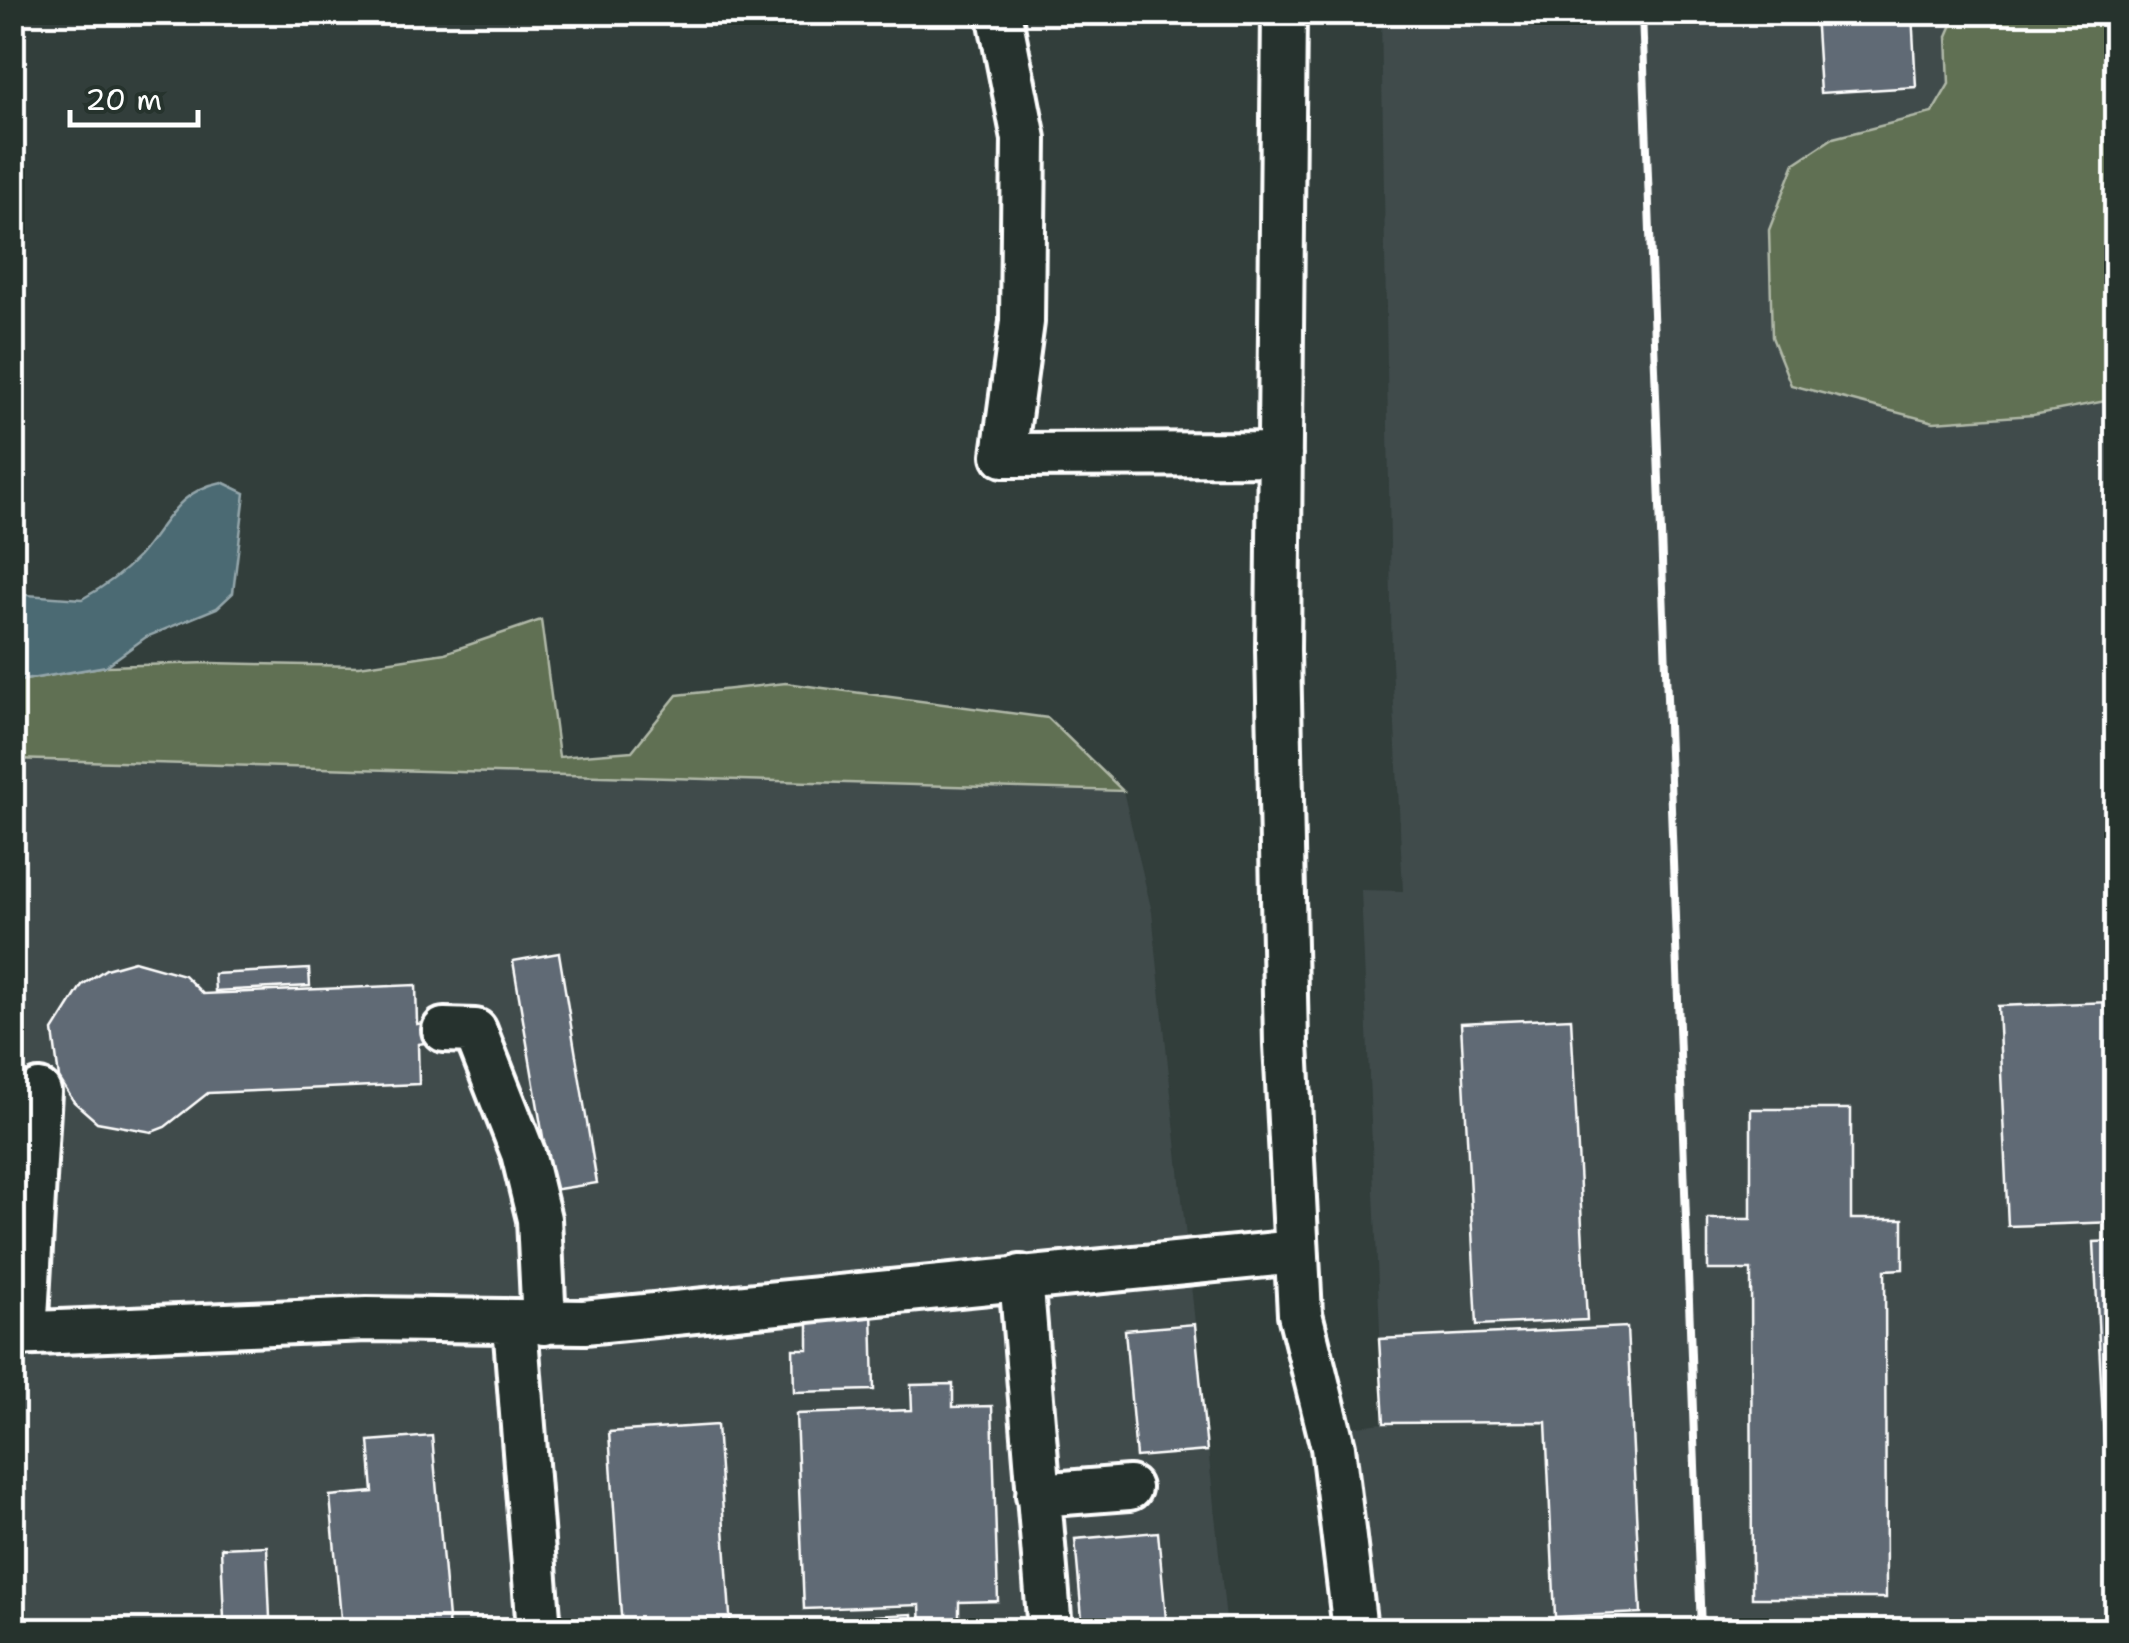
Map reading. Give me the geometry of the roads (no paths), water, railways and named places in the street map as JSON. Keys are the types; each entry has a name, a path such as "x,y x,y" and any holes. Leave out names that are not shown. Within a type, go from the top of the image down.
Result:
{"street":[{"path":"999,12 1024,140 1022,322 1004,455 1280,454"},
{"path":"1284,12 1278,650 1284,965 1296,1252 1300,1314 1333,1446 1354,1630"},
{"path":"444,1030 475,1031 523,1153 540,1219 530,1323 539,1630"},
{"path":"38,1092 19,1334 367,1318 530,1323 1296,1252"},
{"path":"1021,1277 1050,1630"},
{"path":"1038,1494 1129,1488"}],"water":[{"path":"222,482 245,493 233,593 217,608 146,637 106,666 13,682 13,594 82,599 132,563 183,501 206,486"}],"railway":[{"path":"1642,12 1701,1630"}]}
